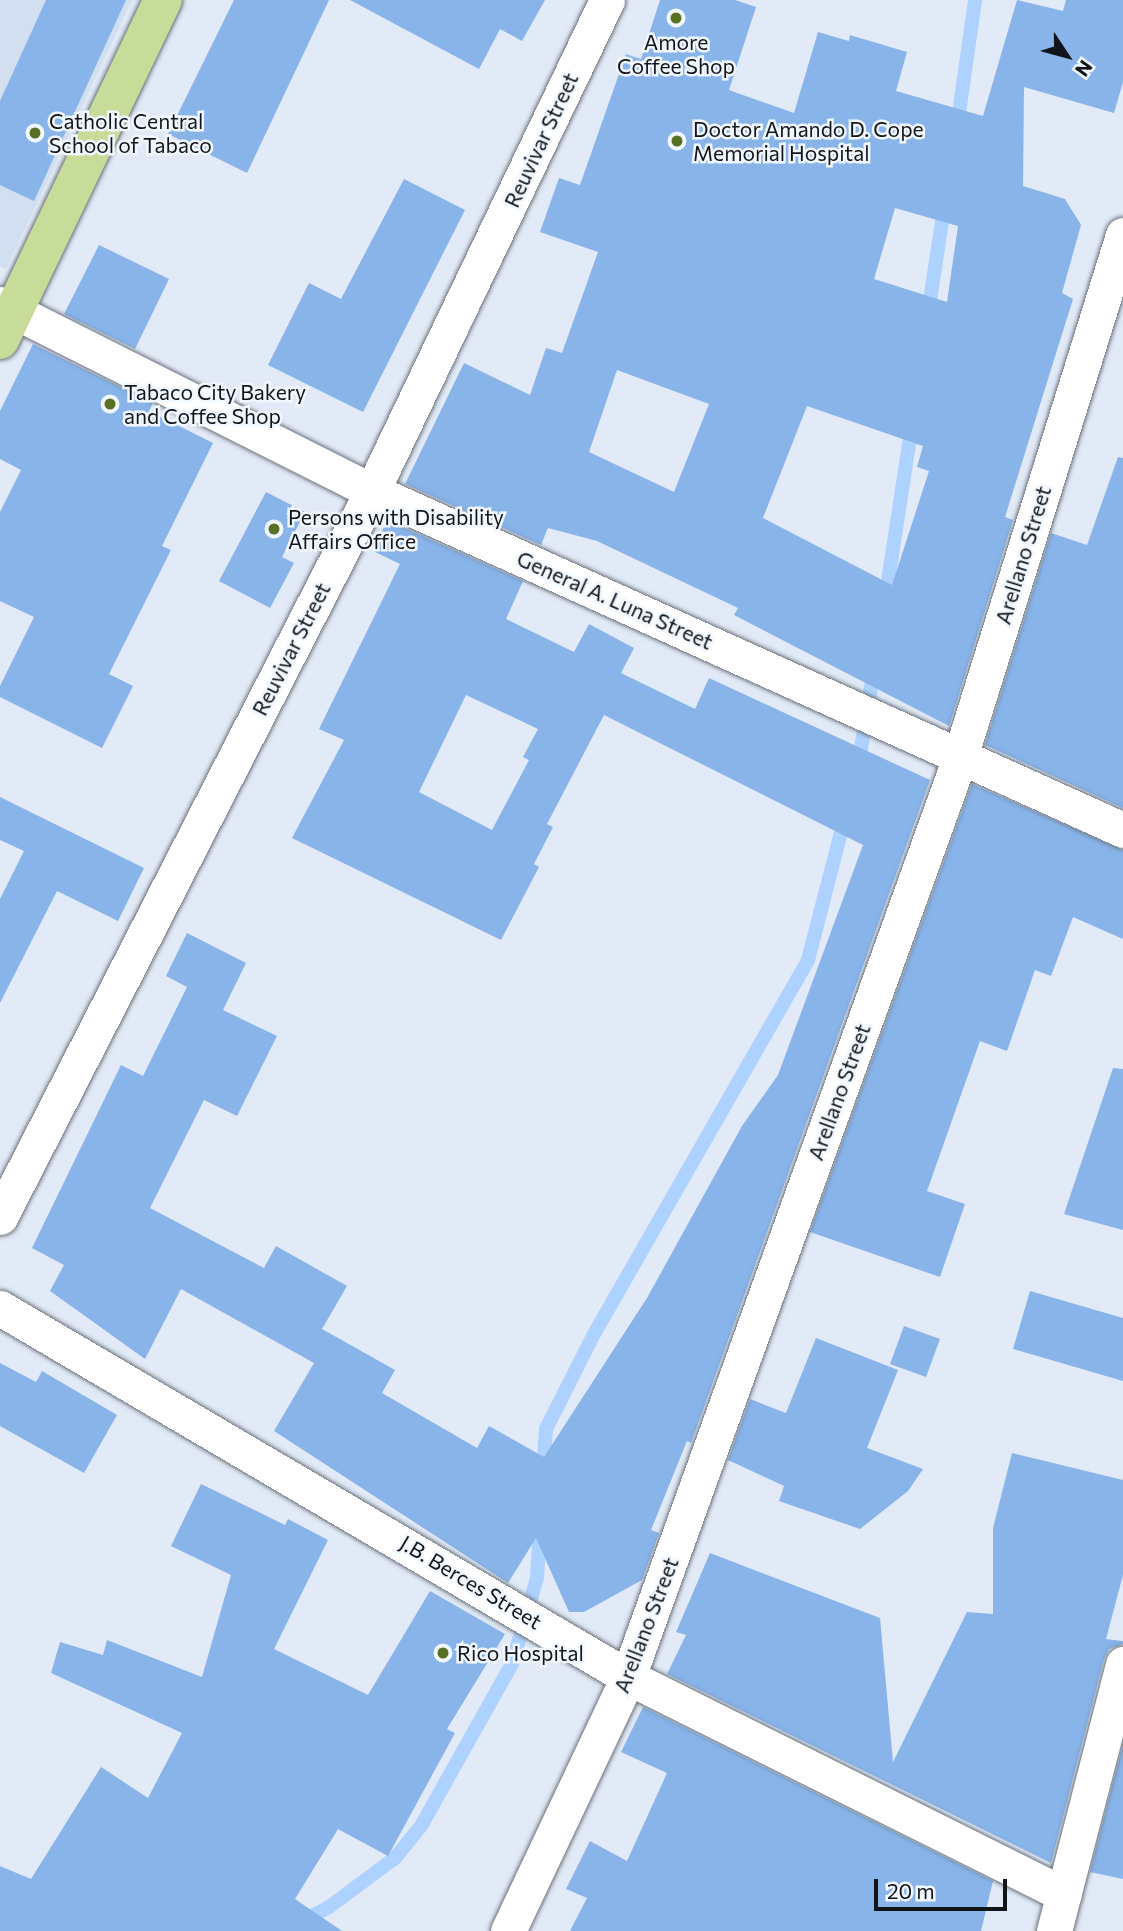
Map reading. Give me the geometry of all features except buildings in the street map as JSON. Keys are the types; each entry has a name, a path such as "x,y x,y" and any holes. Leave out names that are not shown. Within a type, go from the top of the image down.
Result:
{"main road":[{"path":"5,318 163,0"}],"street":[{"name":"Reuvivar Street","path":"0,1217 372,491 607,0"},
{"name":"Arellano Street","path":"509,1931 628,1677 959,760 1123,235"},
{"name":"General A. Luna Street","path":"5,318 372,491 838,701 959,760 1123,830"},
{"name":"J.B. Berces Street","path":"0,1307 498,1597 628,1677 1064,1894"},
{"path":"1054,1931 1112,1753 1123,1664"}],"shaded area":[{"name":"Catholic Central School of Tabaco","path":"0,0 132,0 6,269 0,266"}],"waterway":[{"path":"957,127 975,0"},
{"path":"928,314 945,202"},
{"path":"885,601 912,424"},
{"path":"858,767 874,669"},
{"path":"543,1476 546,1429 594,1334 808,960 845,817"},
{"path":"285,1931 329,1907 395,1858 421,1826 512,1664 537,1578 540,1527"}],"place":[{"name":"Amore Coffee Shop","path":"676,18"},
{"name":"Catholic Central School of Tabaco","path":"35,133"},
{"name":"Doctor Amando D. Cope Memorial Hospital","path":"677,141"},
{"name":"Tabaco City Bakery and Coffee Shop","path":"110,404"},
{"name":"Persons with Disability Affairs Office","path":"274,529"},
{"name":"Rico Hospital","path":"443,1653"}]}
